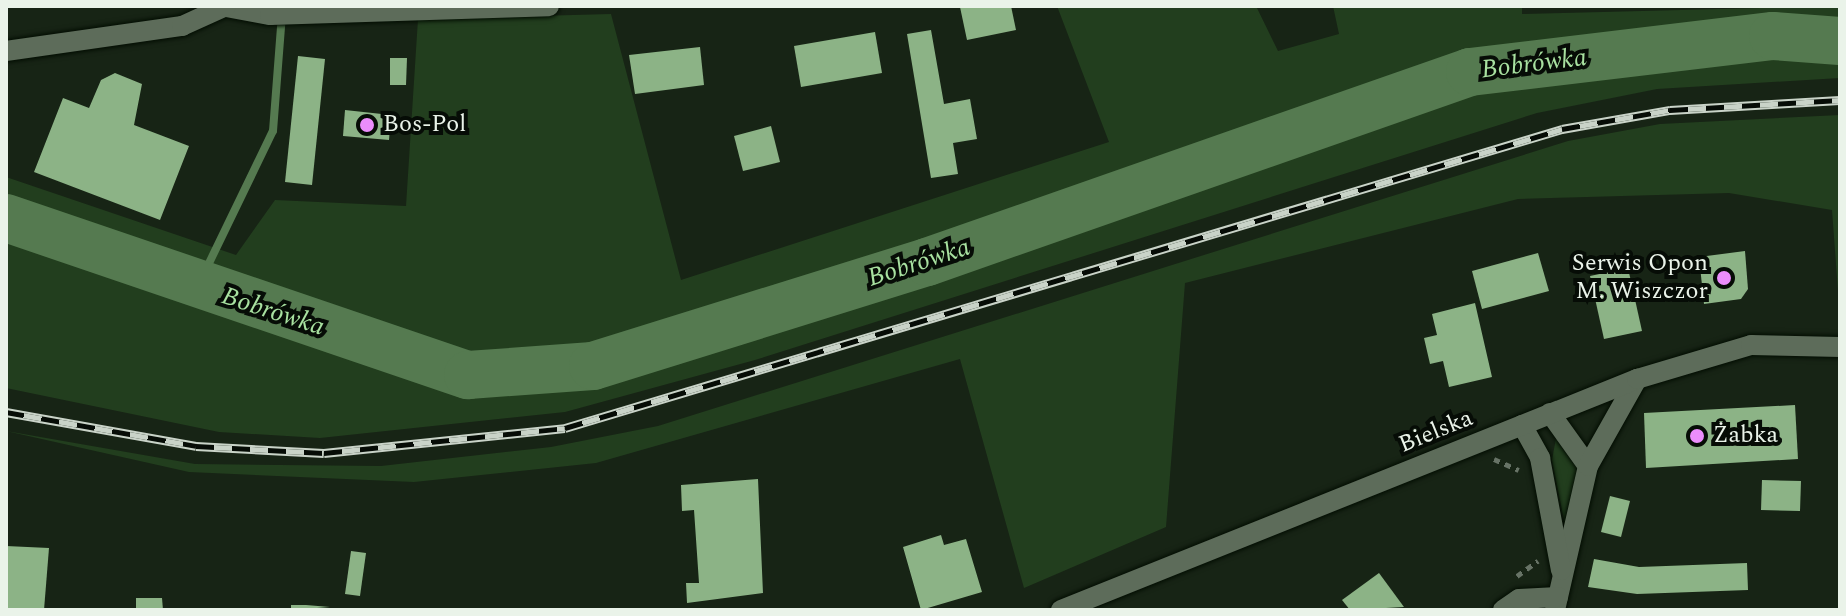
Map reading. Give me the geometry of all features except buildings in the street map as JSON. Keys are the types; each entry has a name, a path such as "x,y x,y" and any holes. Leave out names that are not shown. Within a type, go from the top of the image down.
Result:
{"street":[{"path":"6,51 182,26 226,6 270,15 549,6"},
{"name":"Bielska","path":"1061,610 1637,379 1751,345 1840,347"},
{"path":"1559,595 1588,466 1637,379"},
{"path":"1550,413 1588,466"},
{"path":"1522,425 1543,471 1559,595"},
{"path":"1505,608 1559,595"}],"path":[{"path":"1485,440 1496,464 1514,466 1528,478"},
{"path":"1505,608 1500,588 1540,559 1539,546"}],"green space":[{"path":"1057,6 1256,6 1278,51 1339,34 1333,6 1522,6 1522,14 1840,6 1840,78 1657,89 1537,113 755,360 565,412 320,438 219,432 6,388 6,177 236,255 275,200 406,206 418,19 611,14 681,280 1109,142"},
{"path":"1840,115 1840,318 1832,210 1729,193 1518,199 1185,283 1166,527 1024,588 960,359 596,463 414,482 189,472 6,431 195,464 381,466 551,447 658,426 1568,141 1660,124"},
{"path":"1556,438 1579,470 1566,530 1552,460"}],"waterway":[{"path":"197,288 273,131 282,15"},
{"name":"Bobrówka","path":"6,218 468,375 593,366 927,262 1470,72 1773,36 1840,41"}],"railway":[{"path":"6,412 196,446 324,453 565,428 1562,129 1670,110 1840,100"}],"place":[{"name":"Bos-Pol","path":"367,125"},
{"name":"Serwis Opon M. Wiszczor","path":"1724,278"},
{"name":"Żabka","path":"1697,436"}]}
